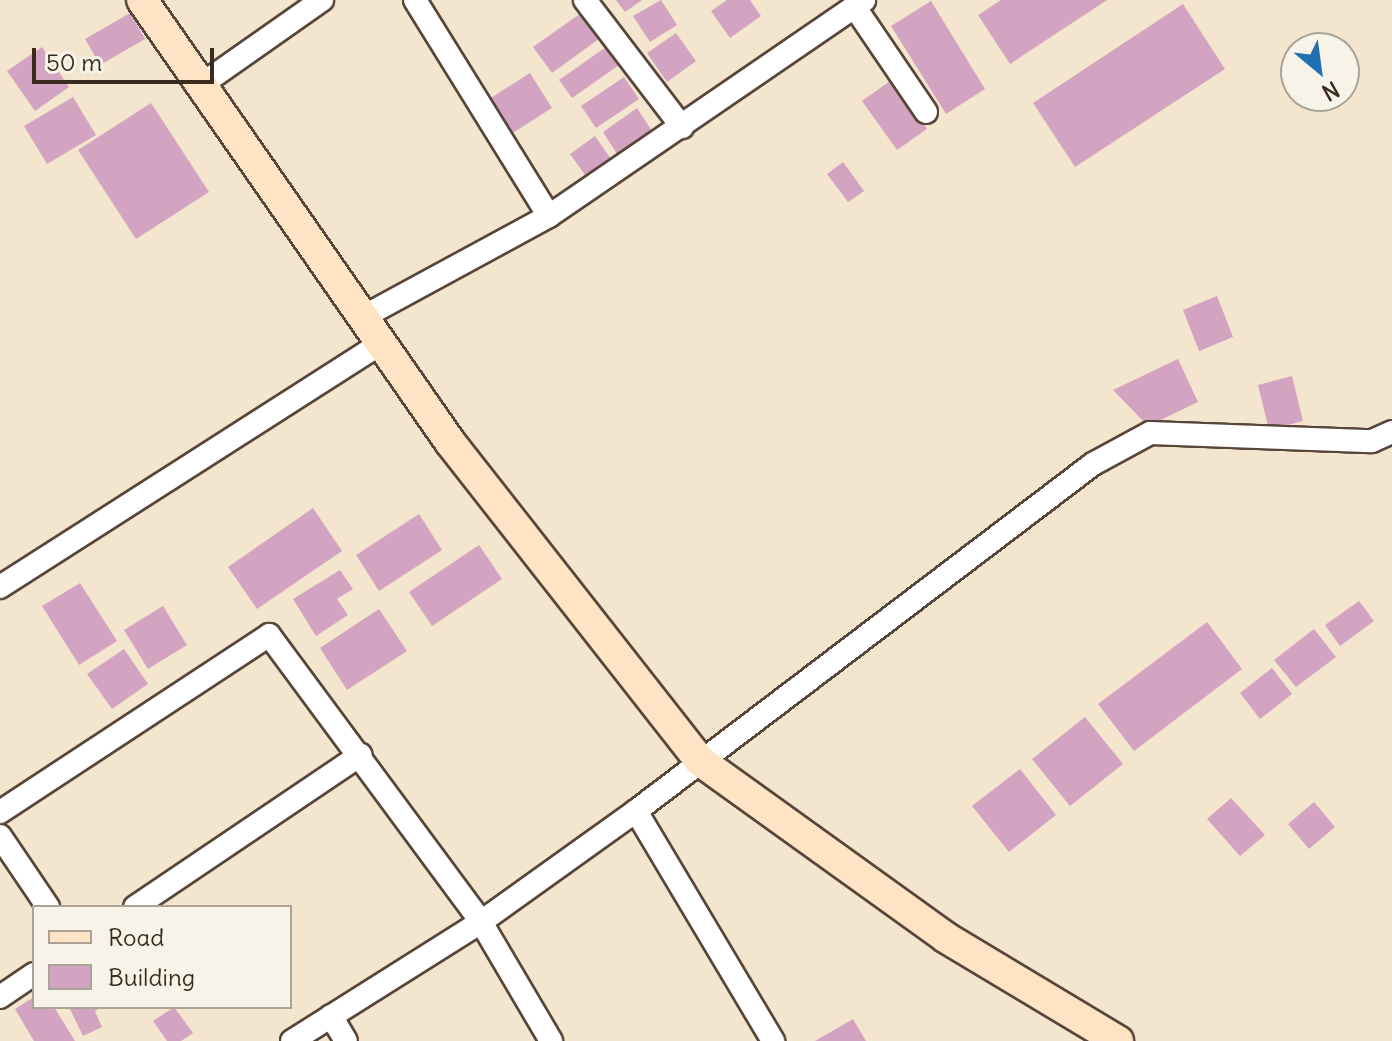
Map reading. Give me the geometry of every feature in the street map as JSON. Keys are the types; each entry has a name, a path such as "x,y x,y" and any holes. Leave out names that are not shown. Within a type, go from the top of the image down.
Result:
{"main road":[{"path":"142,0 450,442 699,760 945,937 1118,1041"}],"street":[{"path":"201,85 322,0"},
{"path":"415,0 549,216"},
{"path":"585,0 682,127"},
{"path":"363,317 549,216 859,3 926,112"},
{"path":"0,587 381,343"},
{"path":"292,1041 481,922 636,811 699,760 1093,464 1150,433 1372,441 1392,432"},
{"path":"0,812 269,635 481,922 551,1041"},
{"path":"138,905 360,755"},
{"path":"636,811 773,1041"},
{"path":"0,836 47,905"},
{"path":"0,997 32,975"},
{"path":"331,1016 346,1041"}],"building":[{"path":"616,0 642,0 625,12"},
{"path":"661,0 677,25 650,42 633,16"},
{"path":"727,0 750,0 761,16 730,38 711,11"},
{"path":"1001,0 1107,0 1010,64 978,15"},
{"path":"931,1 985,89 946,114 891,26"},
{"path":"1183,4 1225,69 1075,167 1033,103"},
{"path":"584,11 603,36 552,73 533,47"},
{"path":"130,13 145,39 100,65 85,39"},
{"path":"676,33 696,61 667,82 647,53"},
{"path":"609,45 622,63 572,98 559,80"},
{"path":"42,47 69,87 35,111 7,71"},
{"path":"530,73 552,108 508,136 486,101"},
{"path":"624,77 639,99 596,128 581,106"},
{"path":"893,79 927,129 897,150 862,101"},
{"path":"73,97 96,135 47,164 24,126"},
{"path":"151,103 209,192 136,239 78,150"},
{"path":"637,108 652,131 617,154 603,132"},
{"path":"595,136 613,162 588,179 570,154"},
{"path":"843,162 864,191 848,202 827,174"},
{"path":"1217,296 1233,337 1199,351 1183,310"},
{"path":"1178,359 1198,402 1148,426 1113,390"},
{"path":"1292,376 1303,421 1269,430 1258,385"},
{"path":"313,508 342,551 257,609 228,567"},
{"path":"419,514 442,550 379,591 356,555"},
{"path":"479,545 502,579 432,626 409,592"},
{"path":"340,570 353,589 337,599 348,615 316,636 293,599"},
{"path":"80,583 117,641 79,665 42,606"},
{"path":"1359,601 1374,621 1340,646 1325,625"},
{"path":"163,606 187,645 148,669 124,630"},
{"path":"379,609 407,651 347,690 320,648"},
{"path":"1207,622 1242,669 1134,751 1098,704"},
{"path":"1314,629 1336,657 1296,687 1274,660"},
{"path":"124,649 148,684 112,709 87,674"},
{"path":"1272,668 1292,694 1260,719 1240,693"},
{"path":"1085,717 1123,764 1070,806 1032,759"},
{"path":"1020,769 1056,815 1009,852 972,806"},
{"path":"1231,798 1265,835 1240,856 1207,819"},
{"path":"1314,802 1335,827 1309,849 1288,824"},
{"path":"32,998 32,1009 55,1009 75,1041 34,1041 15,1009"},
{"path":"70,1009 98,1009 95,1011 102,1027 83,1036"},
{"path":"175,1009 193,1033 181,1041 167,1041 153,1021"},
{"path":"853,1019 866,1041 815,1041"}]}
